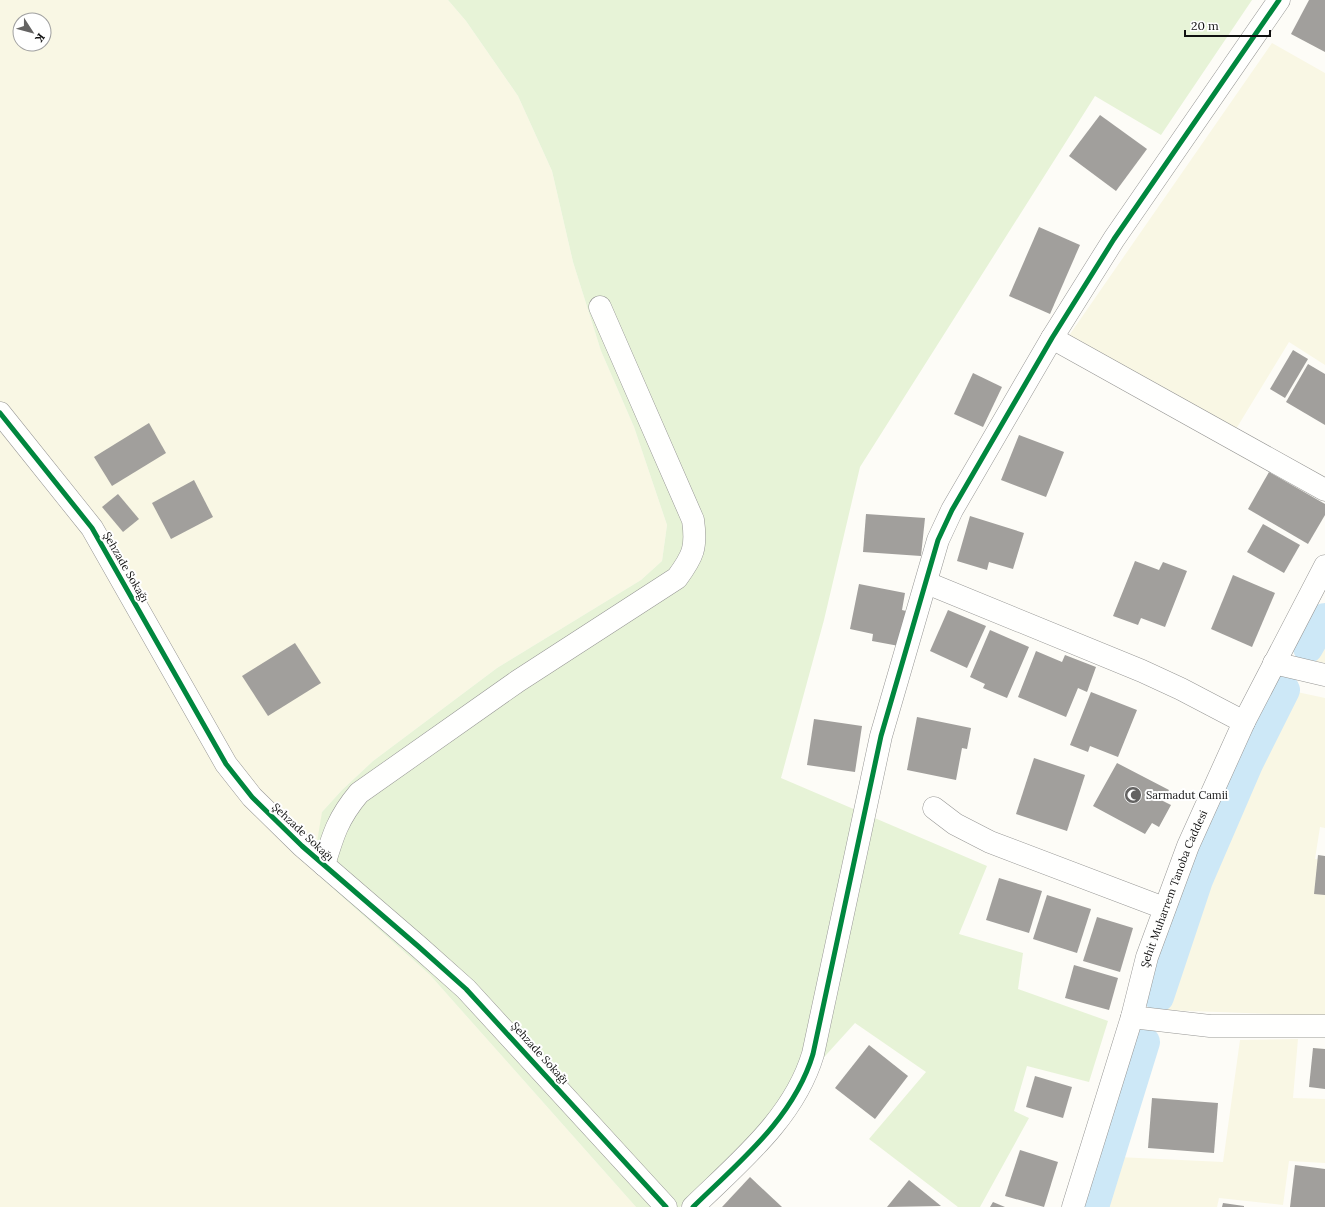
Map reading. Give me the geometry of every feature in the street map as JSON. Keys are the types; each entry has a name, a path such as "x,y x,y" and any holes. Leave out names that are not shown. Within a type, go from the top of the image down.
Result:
{"street":[{"path":"693,1207 754,1148 784,1113 807,1074 813,1054 881,736 927,583 938,540 952,510 1052,338 1114,239 1279,0"},
{"path":"324,865 334,830 344,810 358,793 518,682 677,578 690,559 696,539 693,520 600,307"},
{"path":"1052,338 1325,490"},
{"name":"Şehzade Sokağı","path":"0,413 92,528 226,764 252,797 281,827 466,989 666,1207"},
{"name":"Şehit Muharrem Tanoba Caddesi","path":"1073,1207 1132,1017 1147,957 1188,846 1244,722 1325,566"},
{"path":"927,583 1181,688 1244,722"},
{"path":"1274,663 1325,675"},
{"path":"934,808 955,824 990,842 1164,908"},
{"path":"1132,1017 1210,1026 1325,1026"}],"shaded area":[{"path":"0,0 448,0 466,21 518,96 552,171 573,262 601,351 634,427 667,525 662,561 641,580 497,668 373,761 342,790 322,812 320,877 430,975 636,1207 0,1207"},
{"path":"1272,43 1325,73 1325,365 1289,342 1236,429 1068,337"},
{"path":"1325,641 1325,663 1314,661"},
{"path":"1297,692 1325,698 1325,828 1320,827 1315,859 1325,860 1325,1016 1164,1010 1198,905 1253,779"},
{"path":"1298,1039 1293,1098 1325,1099 1325,1163 1289,1161 1283,1205 1219,1198 1217,1207 1103,1207 1118,1157 1223,1162 1240,1040"}],"green space":[{"path":"448,0 1252,0 1161,135 1095,96 860,467 824,620 781,778 987,866 959,934 1023,953 1018,989 1108,1021 1089,1082 1027,1066 1014,1111 1029,1118 980,1207 958,1207 869,1139 926,1072 855,1023 768,1119 680,1207 636,1207 430,975 320,877 317,842 322,812 342,790 373,761 497,668 641,580 662,561 667,525 634,427 601,351 573,262 552,171 518,96 466,21"}],"building":[{"path":"1309,0 1325,0 1325,52 1291,34"},
{"path":"1100,115 1147,149 1116,191 1069,156"},
{"path":"1039,227 1080,245 1050,314 1009,296"},
{"path":"1293,350 1308,359 1285,398 1270,389"},
{"path":"1308,364 1325,374 1325,425 1286,402"},
{"path":"973,373 1002,387 983,427 954,414"},
{"path":"149,423 166,453 112,486 94,457"},
{"path":"1019,435 1064,452 1046,497 1001,480"},
{"path":"1269,472 1325,504 1325,515 1308,544 1248,509"},
{"path":"194,480 213,517 171,539 152,503"},
{"path":"118,494 139,519 123,532 102,507"},
{"path":"866,514 925,518 921,556 863,552"},
{"path":"970,516 1024,533 1013,569 989,562 987,570 957,561"},
{"path":"1263,524 1300,545 1284,573 1247,552"},
{"path":"1135,561 1159,570 1163,562 1187,571 1165,627 1141,618 1138,625 1113,616"},
{"path":"1233,575 1275,593 1252,647 1211,629"},
{"path":"859,584 905,593 902,610 906,611 899,646 872,641 873,634 850,629"},
{"path":"948,610 986,626 967,668 930,651"},
{"path":"990,630 1029,647 1007,698 983,688 985,684 970,677"},
{"path":"295,643 321,683 268,716 242,676"},
{"path":"1036,651 1062,662 1065,655 1096,667 1087,692 1078,688 1066,717 1018,697"},
{"path":"1091,692 1137,710 1118,757 1090,746 1088,752 1070,745"},
{"path":"917,717 971,728 967,749 962,748 956,780 907,770"},
{"path":"814,719 862,726 855,772 807,765"},
{"path":"1034,758 1085,775 1067,831 1016,814"},
{"name":"Sarmadut Camii","path":"1117,763 1169,790 1163,801 1171,805 1159,827 1152,823 1145,834 1093,806"},
{"path":"1318,855 1325,856 1325,895 1314,894"},
{"path":"999,878 1042,891 1029,933 986,920"},
{"path":"1047,895 1091,909 1077,953 1033,939"},
{"path":"1097,917 1133,928 1120,972 1083,961"},
{"path":"1074,965 1118,978 1109,1010 1065,998"},
{"path":"869,1045 908,1076 875,1119 835,1088"},
{"path":"1313,1048 1325,1049 1325,1089 1309,1087"},
{"path":"1035,1076 1072,1087 1063,1118 1026,1107"},
{"path":"1152,1098 1218,1103 1214,1153 1148,1148"},
{"path":"1020,1150 1058,1162 1044,1207 1005,1196"},
{"path":"1295,1165 1325,1169 1325,1207 1290,1207"},
{"path":"750,1177 782,1207 722,1207"},
{"path":"909,1180 941,1206 887,1207"},
{"path":"993,1202 1005,1207 990,1207"},
{"path":"1223,1203 1244,1206 1244,1207 1222,1207"}],"waterway":[{"path":"1308,648 1325,618"},
{"path":"1159,997 1198,880 1248,764 1285,690"},
{"path":"1094,1207 1145,1042"}],"cycle path":[{"path":"693,1207 746,1156 779,1119 793,1099 813,1054 881,736 938,540 952,510 1052,338 1114,239 1279,0"},
{"path":"0,413 92,528 226,764 252,797 302,846 466,989 666,1207"}],"place":[{"name":"Sarmadut Camii","path":"1133,795"}]}
